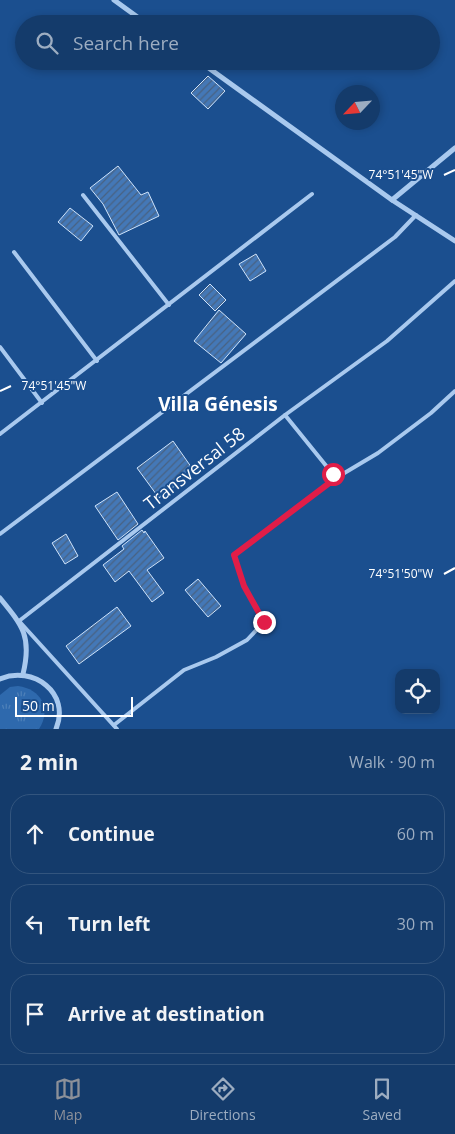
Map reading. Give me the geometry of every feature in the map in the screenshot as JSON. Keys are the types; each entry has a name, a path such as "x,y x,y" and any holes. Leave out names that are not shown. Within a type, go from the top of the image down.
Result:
{"street":[{"path":"114,0 135,15"},
{"path":"211,70 392,200 455,241"},
{"path":"392,200 455,148"},
{"path":"0,598 19,621 28,654 23,674"},
{"path":"0,606 8,609"},
{"path":"0,679 10,675 23,674 36,678 47,685 55,696 59,710 56,729"}],"lane":[{"path":"0,434 312,194"},
{"path":"83,195 169,305"},
{"path":"0,534 395,237 416,215"},
{"path":"14,252 97,361"},
{"name":"Transversal 58","path":"19,621 285,415 387,341 455,281"},
{"path":"0,347 42,403"},
{"path":"114,725 184,670 216,657 247,640 264,622 244,586 234,555 336,478 378,453 431,413 455,392"},
{"path":"285,415 336,478"},
{"path":"19,621 117,729"}],"green space":[{"path":"18,686 33,691 42,701 44,714 43,722 39,729 0,729 0,695 10,687"}],"building":[{"path":"208,76 225,91 208,109 191,93"},
{"path":"118,166 141,195 148,192 159,216 119,235 103,204 90,188"},
{"path":"70,208 93,226 81,241 58,222"},
{"path":"256,254 266,271 250,281 239,264"},
{"path":"210,284 226,300 215,311 199,295"},
{"path":"219,310 246,334 221,363 194,341"},
{"path":"173,441 194,471 159,498 137,468"},
{"path":"117,492 138,524 118,540 95,506"},
{"path":"142,530 144,533 145,531 164,558 147,570 164,593 152,602 129,571 115,582 103,565 124,549 122,546"},
{"path":"66,534 78,556 65,564 52,543"},
{"path":"198,579 221,606 208,617 185,590"},
{"path":"117,607 131,626 79,664 66,646"}],"district":[{"name":"Villa Génesis","path":"218,404"}],"route":[{"path":"264,622 244,586 236,568 234,555 336,478 333,474"}]}
